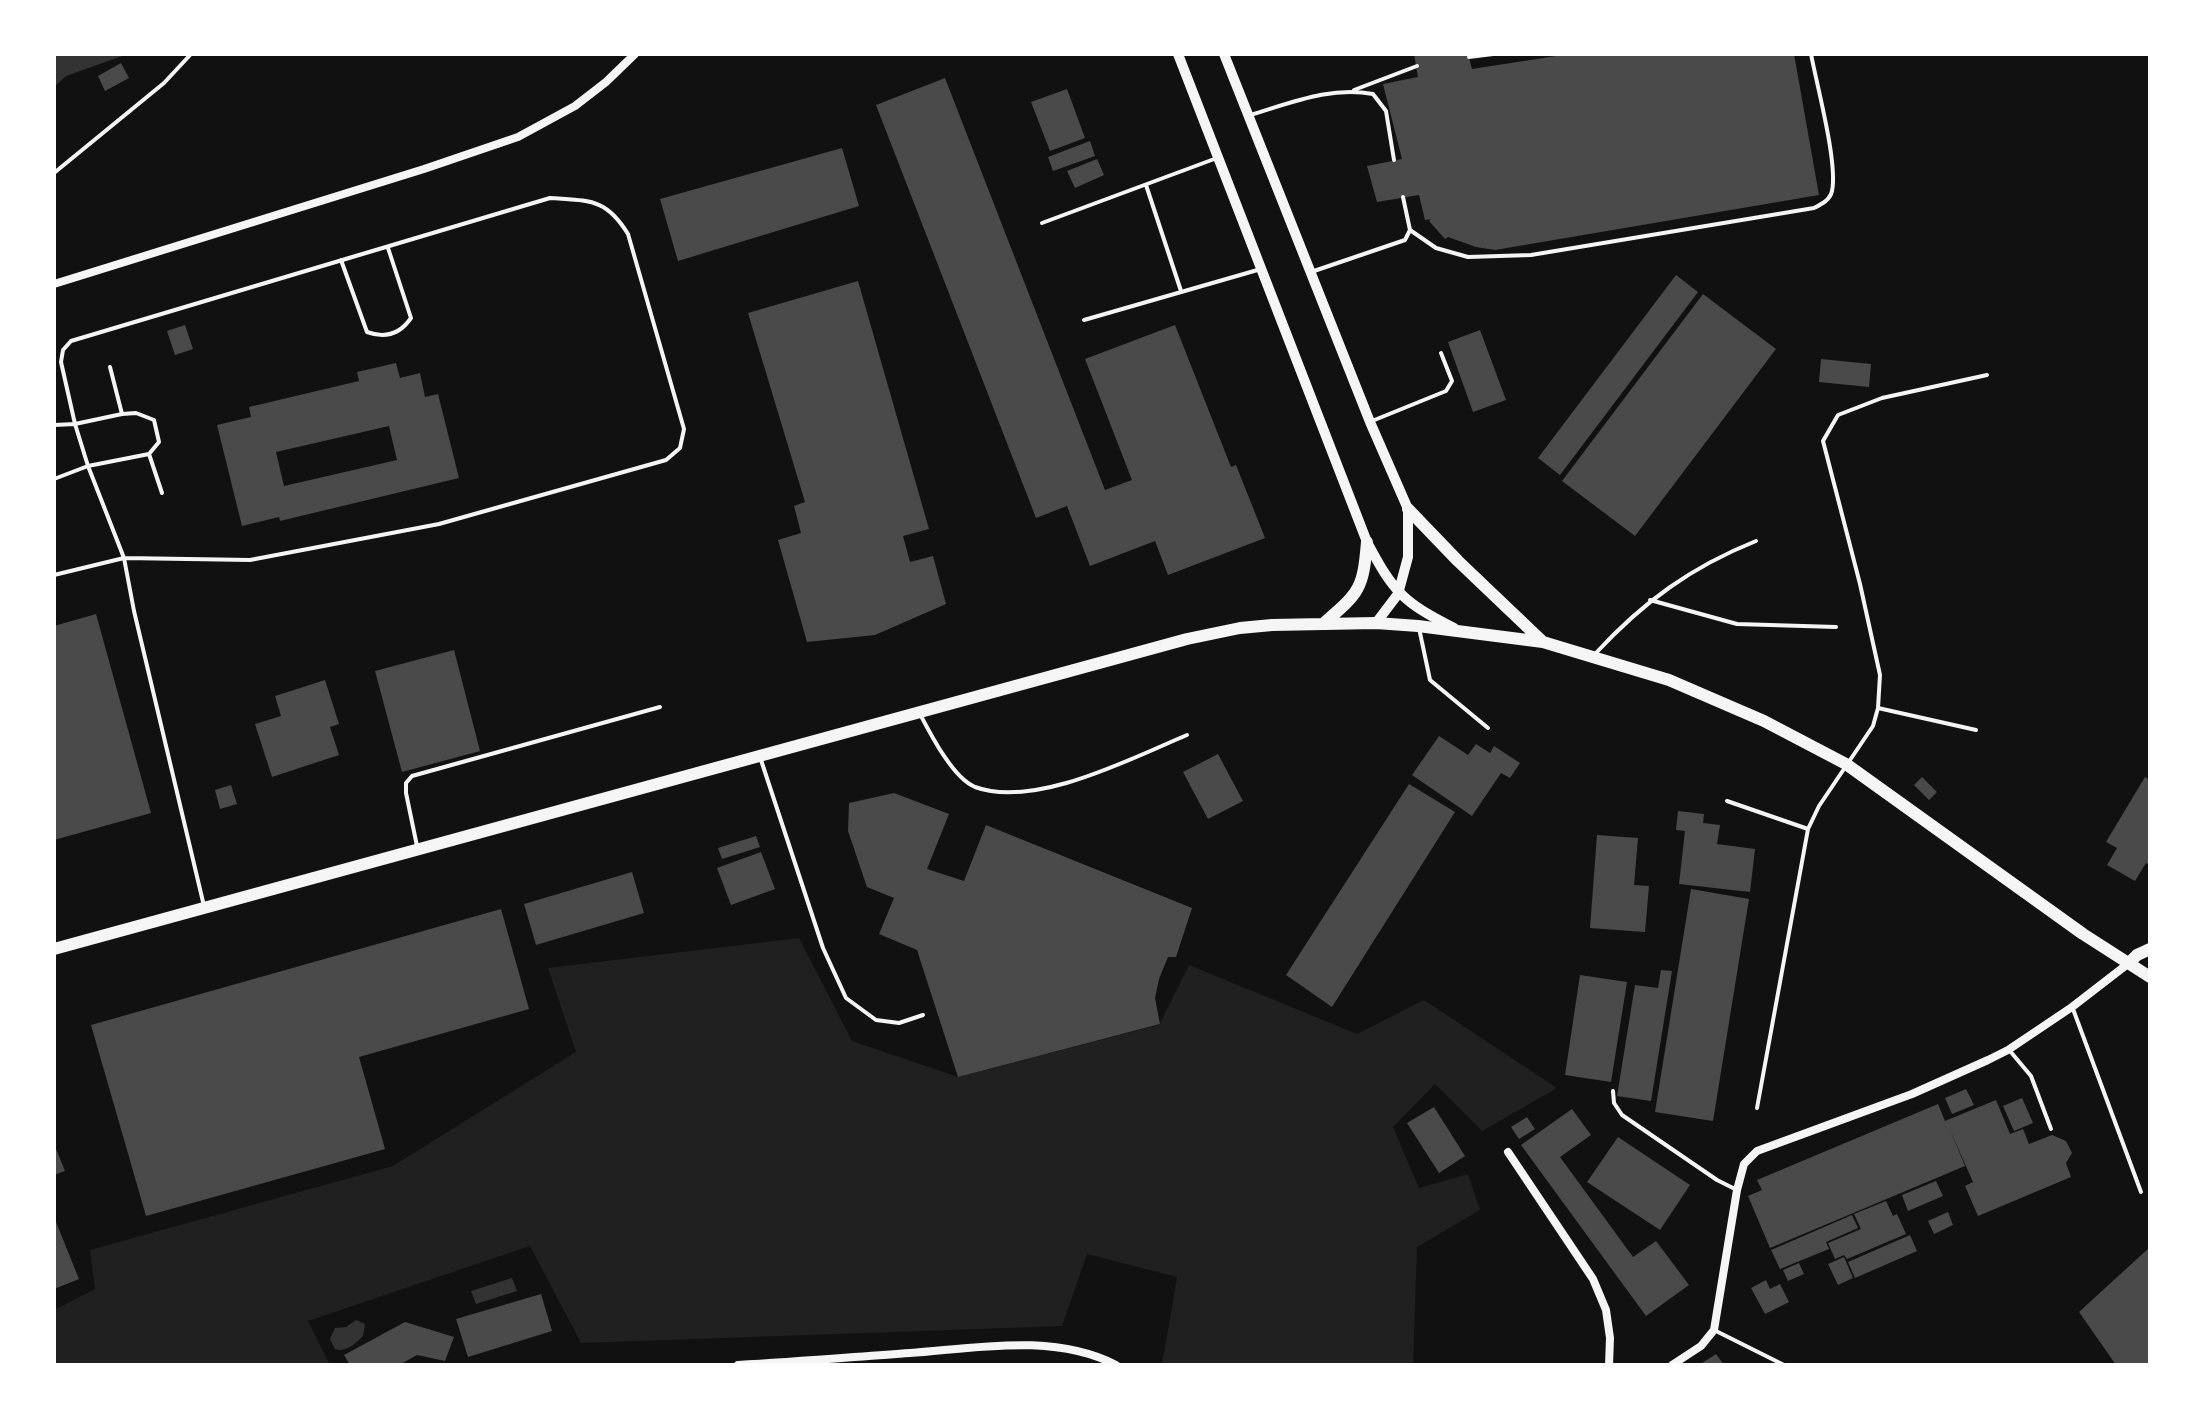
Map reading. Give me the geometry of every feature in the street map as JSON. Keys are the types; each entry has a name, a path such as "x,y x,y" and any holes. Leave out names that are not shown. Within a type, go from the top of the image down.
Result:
{"main road":[{"path":"1408,509 1543,642"},
{"path":"1324,623 1359,589 1364,574 1367,542"},
{"path":"54,949 1212,633 1256,627 1376,623 1543,642 1593,655 1711,696 1846,764 2083,934 2150,977"},
{"path":"2129,963 2150,949"}],"street":[{"path":"54,284 396,179 518,137 575,106 635,54"},
{"path":"1178,54 1367,542 1398,594 1416,609 1458,630"},
{"path":"1224,54 1370,422 1408,509 1408,557 1398,594 1376,623"},
{"path":"1672,1365 1701,1346 1714,1330 1737,1190 1744,1164 1757,1151 1912,1094 2008,1050 2072,1007 2129,963"},
{"path":"1508,1152 1593,1279 1606,1310 1610,1338 1609,1365"},
{"path":"738,1365 1006,1345 1061,1347 1100,1357 1116,1365"}],"lane":[{"path":"54,173 164,83 191,54"},
{"path":"1469,57 1493,54"},
{"path":"1410,230 1436,248 1468,257 1531,255 1814,208 1826,202 1832,193 1832,182 1831,160 1811,54"},
{"path":"1352,91 1417,66"},
{"path":"1247,116 1319,94 1352,91 1373,94 1386,111 1394,160"},
{"path":"1042,223 1217,158"},
{"path":"1146,185 1181,291"},
{"path":"1311,272 1405,240 1410,230 1403,197"},
{"path":"54,575 124,558 250,560 439,524 666,460 680,448 684,429 628,234 618,218 604,205 550,198 71,341 63,350 61,362 75,424 124,558 205,908"},
{"path":"341,260 367,332 377,336 392,335 411,318 388,247"},
{"path":"1084,320 1263,269"},
{"path":"1370,422 1446,391 1452,381 1441,353"},
{"path":"110,367 122,414"},
{"path":"1757,1108 1808,829 1819,806 1873,726 1878,708 1880,675 1823,441 1838,415 1882,398 1987,375"},
{"path":"54,425 136,413 154,420 159,442 149,454 88,466 54,479"},
{"path":"149,454 162,493"},
{"path":"1593,655 1650,600 1726,553 1756,541"},
{"path":"1650,600 1737,624 1836,627"},
{"path":"1418,626 1430,680 1488,728"},
{"path":"418,848 406,793 406,783 412,776 660,707"},
{"path":"1878,708 1976,730"},
{"path":"919,712 944,757 973,786 1010,792 1073,782 1187,735"},
{"path":"760,755 823,948 846,998 876,1020 899,1023 923,1015"},
{"path":"1727,801 1808,829"},
{"path":"2072,1007 2141,1192"},
{"path":"2008,1050 2031,1076 2051,1129"},
{"path":"1613,1091 1614,1103 1622,1115 1717,1180 1737,1190"},
{"path":"1714,1330 1784,1365"}],"shaded area":[{"path":"54,54 128,54 66,76 54,87"},
{"path":"799,938 852,1041 958,1077 1159,1025 1189,965 1357,1034 1424,1000 1557,1088 1482,1131 1435,1084 1393,1127 1419,1188 1468,1174 1480,1210 1417,1247 1413,1365 1162,1365 1177,1277 1087,1254 1062,1326 581,1343 530,1246 308,1321 330,1365 54,1365 54,1310 95,1289 90,1250 393,1166 576,1052 548,968"},
{"path":"512,1278 517,1291 476,1304 471,1291"},
{"path":"356,1320 365,1324 363,1336 347,1348 335,1349 330,1339 335,1328 346,1327"}],"building":[{"path":"1414,54 1468,54 1472,69 1569,54 1794,54 1819,195 1495,250 1448,237 1445,239 1429,221 1431,219 1425,220 1419,195 1377,202 1367,166 1402,159 1383,84 1418,77"},
{"path":"121,63 129,78 105,91 98,76"},
{"path":"945,78 1105,490 1132,480 1085,359 1175,325 1231,467 1236,465 1265,538 1168,575 1155,541 1090,566 1067,506 1036,518 876,105"},
{"path":"1067,89 1085,138 1050,151 1031,102"},
{"path":"1090,141 1095,156 1053,171 1048,157"},
{"path":"842,148 859,206 678,261 660,199"},
{"path":"1097,159 1104,175 1075,188 1067,171"},
{"path":"1676,275 1698,292 1560,475 1538,458"},
{"path":"858,281 929,529 903,536 910,562 933,556 946,604 875,635 807,642 778,540 801,533 794,506 805,502 748,313"},
{"path":"1703,294 1776,349 1635,536 1562,481"},
{"path":"185,325 193,349 175,355 167,331"},
{"path":"1480,330 1506,400 1473,412 1448,342"},
{"path":"1821,359 1871,364 1869,387 1819,382"},
{"path":"396,363 400,378 420,373 425,397 438,394 459,478 280,521 279,517 242,526 217,425 251,417 249,407 359,381 357,372","holes":["389,426 397,460 284,486 276,452"]},
{"path":"96,614 151,813 54,840 54,626"},
{"path":"454,650 480,751 402,772 375,671"},
{"path":"325,680 339,724 330,727 339,755 272,777 255,724 281,716 275,696"},
{"path":"1439,736 1468,755 1476,744 1490,753 1494,746 1520,763 1510,778 1501,773 1472,816 1412,775"},
{"path":"1218,754 1243,801 1208,819 1183,772"},
{"path":"1922,777 1937,792 1929,800 1914,785"},
{"path":"2145,777 2150,780 2150,865 2146,863 2135,881 2107,865 2117,848 2106,842"},
{"path":"1409,784 1455,812 1332,1007 1286,975"},
{"path":"231,785 237,804 220,809 215,790"},
{"path":"894,793 949,814 927,869 964,881 986,825 1192,908 1176,957 1168,957 1159,979 1155,998 1160,1024 958,1077 917,950 879,934 894,898 867,887 848,831 849,803"},
{"path":"1678,811 1704,814 1703,823 1720,825 1717,844 1755,849 1750,892 1679,884 1685,831 1676,830"},
{"path":"1597,835 1638,838 1634,885 1649,886 1645,932 1590,928"},
{"path":"756,836 760,847 722,859 718,848"},
{"path":"761,852 775,889 731,905 717,868"},
{"path":"632,872 644,913 536,945 524,904"},
{"path":"1691,889 1749,899 1713,1121 1655,1112"},
{"path":"501,909 529,1009 359,1057 385,1149 146,1216 91,1025"},
{"path":"1661,970 1672,971 1651,1101 1617,1096 1635,985 1658,988"},
{"path":"1580,975 1627,982 1611,1082 1565,1075"},
{"path":"1966,1089 1974,1105 1952,1114 1945,1098"},
{"path":"2022,1098 2033,1123 2014,1131 2003,1106"},
{"path":"1996,1100 2010,1134 2023,1129 2029,1144 2052,1135 2066,1141 2072,1153 2066,1163 2071,1177 1978,1216 1965,1186 1973,1182 1950,1130 1965,1166 1770,1248 1748,1196 1762,1190 1757,1180 1938,1104 1945,1121"},
{"path":"1434,1107 1465,1156 1439,1173 1407,1123"},
{"path":"1572,1109 1591,1135 1560,1157 1633,1257 1656,1241 1689,1285 1646,1316 1521,1145"},
{"path":"1527,1117 1535,1129 1519,1139 1511,1127"},
{"path":"1618,1137 1690,1185 1660,1230 1587,1182"},
{"path":"54,1144 65,1171 54,1175"},
{"path":"1936,1181 1943,1196 1908,1211 1902,1195"},
{"path":"1886,1201 1893,1216 1897,1214 1906,1234 1847,1259 1844,1255 1835,1259 1828,1243 1861,1229 1854,1214"},
{"path":"1948,1212 1953,1225 1934,1234 1928,1221"},
{"path":"1852,1215 1858,1228 1826,1242 1829,1249 1780,1269 1771,1250"},
{"path":"54,1217 79,1279 54,1289"},
{"path":"1910,1235 1917,1251 1855,1278 1848,1262"},
{"path":"2150,1247 2150,1365 2116,1365 2079,1312"},
{"path":"1844,1257 1853,1278 1838,1285 1828,1264"},
{"path":"1799,1263 1804,1274 1788,1281 1783,1270"},
{"path":"1766,1280 1770,1289 1780,1284 1789,1302 1765,1314 1751,1288"},
{"path":"541,1294 552,1331 468,1357 456,1319"},
{"path":"405,1322 454,1337 445,1361 417,1355 399,1365 350,1365 344,1355"},
{"path":"1716,1354 1724,1365 1699,1365"}]}
